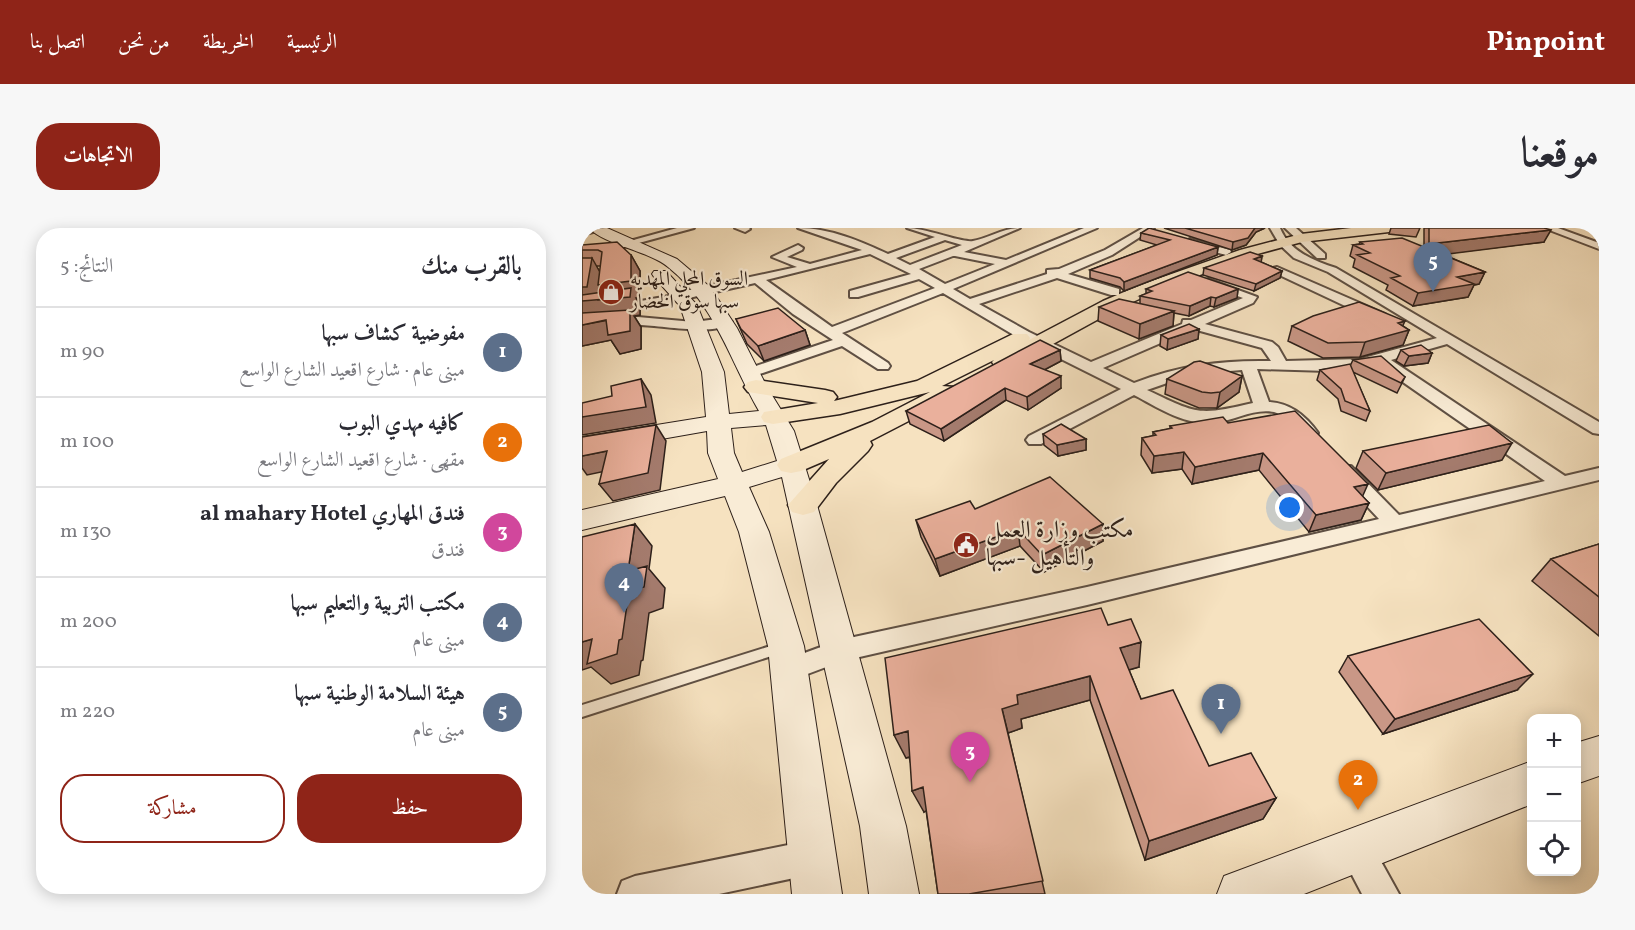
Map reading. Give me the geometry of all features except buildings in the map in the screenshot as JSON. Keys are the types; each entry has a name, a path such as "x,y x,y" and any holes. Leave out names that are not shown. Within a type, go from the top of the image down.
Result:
{"main road":[{"path":"582,445 719,421 773,417 840,407 896,395 1032,339 1112,299 1226,252 1334,228"},
{"path":"1112,299 1187,275 1284,238 1389,228"},
{"path":"582,233 607,235 692,293 730,325 752,380 788,447 883,826 894,894"},
{"path":"692,293 688,305 713,372 721,453 754,532 788,658 817,894"},
{"path":"582,520 735,484 791,465 881,427 1032,339"},
{"path":"752,380 833,398 896,395"},
{"path":"803,505 846,457 881,427"},
{"path":"1581,763 1599,756"},
{"path":"1242,894 1527,784"}],"street":[{"path":"607,235 689,228"},
{"path":"803,228 847,238 915,272 1032,339 1186,414 1200,418 1218,417 1262,406 1271,407 1292,415 1316,440"},
{"path":"912,228 974,245"},
{"path":"854,294 915,272 1015,228"},
{"path":"752,380 839,336 946,290 1004,262 1092,228"},
{"path":"970,303 1058,273 1110,250 1145,228 1160,234"},
{"path":"1549,228 1599,246"},
{"path":"832,235 848,230"},
{"path":"887,258 945,237"},
{"path":"1284,238 1320,267 1332,270 1352,282 1442,341 1599,429"},
{"path":"1182,240 1226,252"},
{"path":"798,248 777,257 811,267"},
{"path":"692,293 811,267 869,250"},
{"path":"955,253 1058,273 1131,310"},
{"path":"1277,270 1442,341"},
{"path":"1090,368 1195,324 1249,300 1251,297 1187,275"},
{"path":"757,279 798,311 882,366"},
{"path":"1325,292 1352,282"},
{"path":"778,316 798,311"},
{"path":"1174,320 1267,345 1274,350 1281,365"},
{"path":"582,326 638,321 694,326 730,325"},
{"path":"1035,440 1134,389 1191,370 1281,365 1345,366 1381,360 1442,341"},
{"path":"1381,360 1562,483"},
{"path":"1248,366 1262,406"},
{"path":"1332,457 1395,523"},
{"path":"788,658 840,651 1599,474"},
{"path":"1356,850 1381,894"},
{"path":"635,894 813,857"}],"lane":[{"path":"614,306 692,293"},
{"path":"582,711 788,658"}],"place":[{"name":"السوق المحلي المهديه سبها سوق الخضار","path":"611,292"},
{"name":"هيئة السلامة الوطنية سبها","path":"1433,292"},
{"name":"مكتب وزارة العمل والتأهيل -سبها","path":"966,545"},
{"name":"مكتب التربية والتعليم سبها","path":"624,613"},
{"name":"مفوضية كشاف سبها","path":"1221,734"},
{"name":"فندق المهاري al mahary Hotel","path":"970,782"},
{"name":"كافيه مهدي البوب","path":"1358,810"}]}
